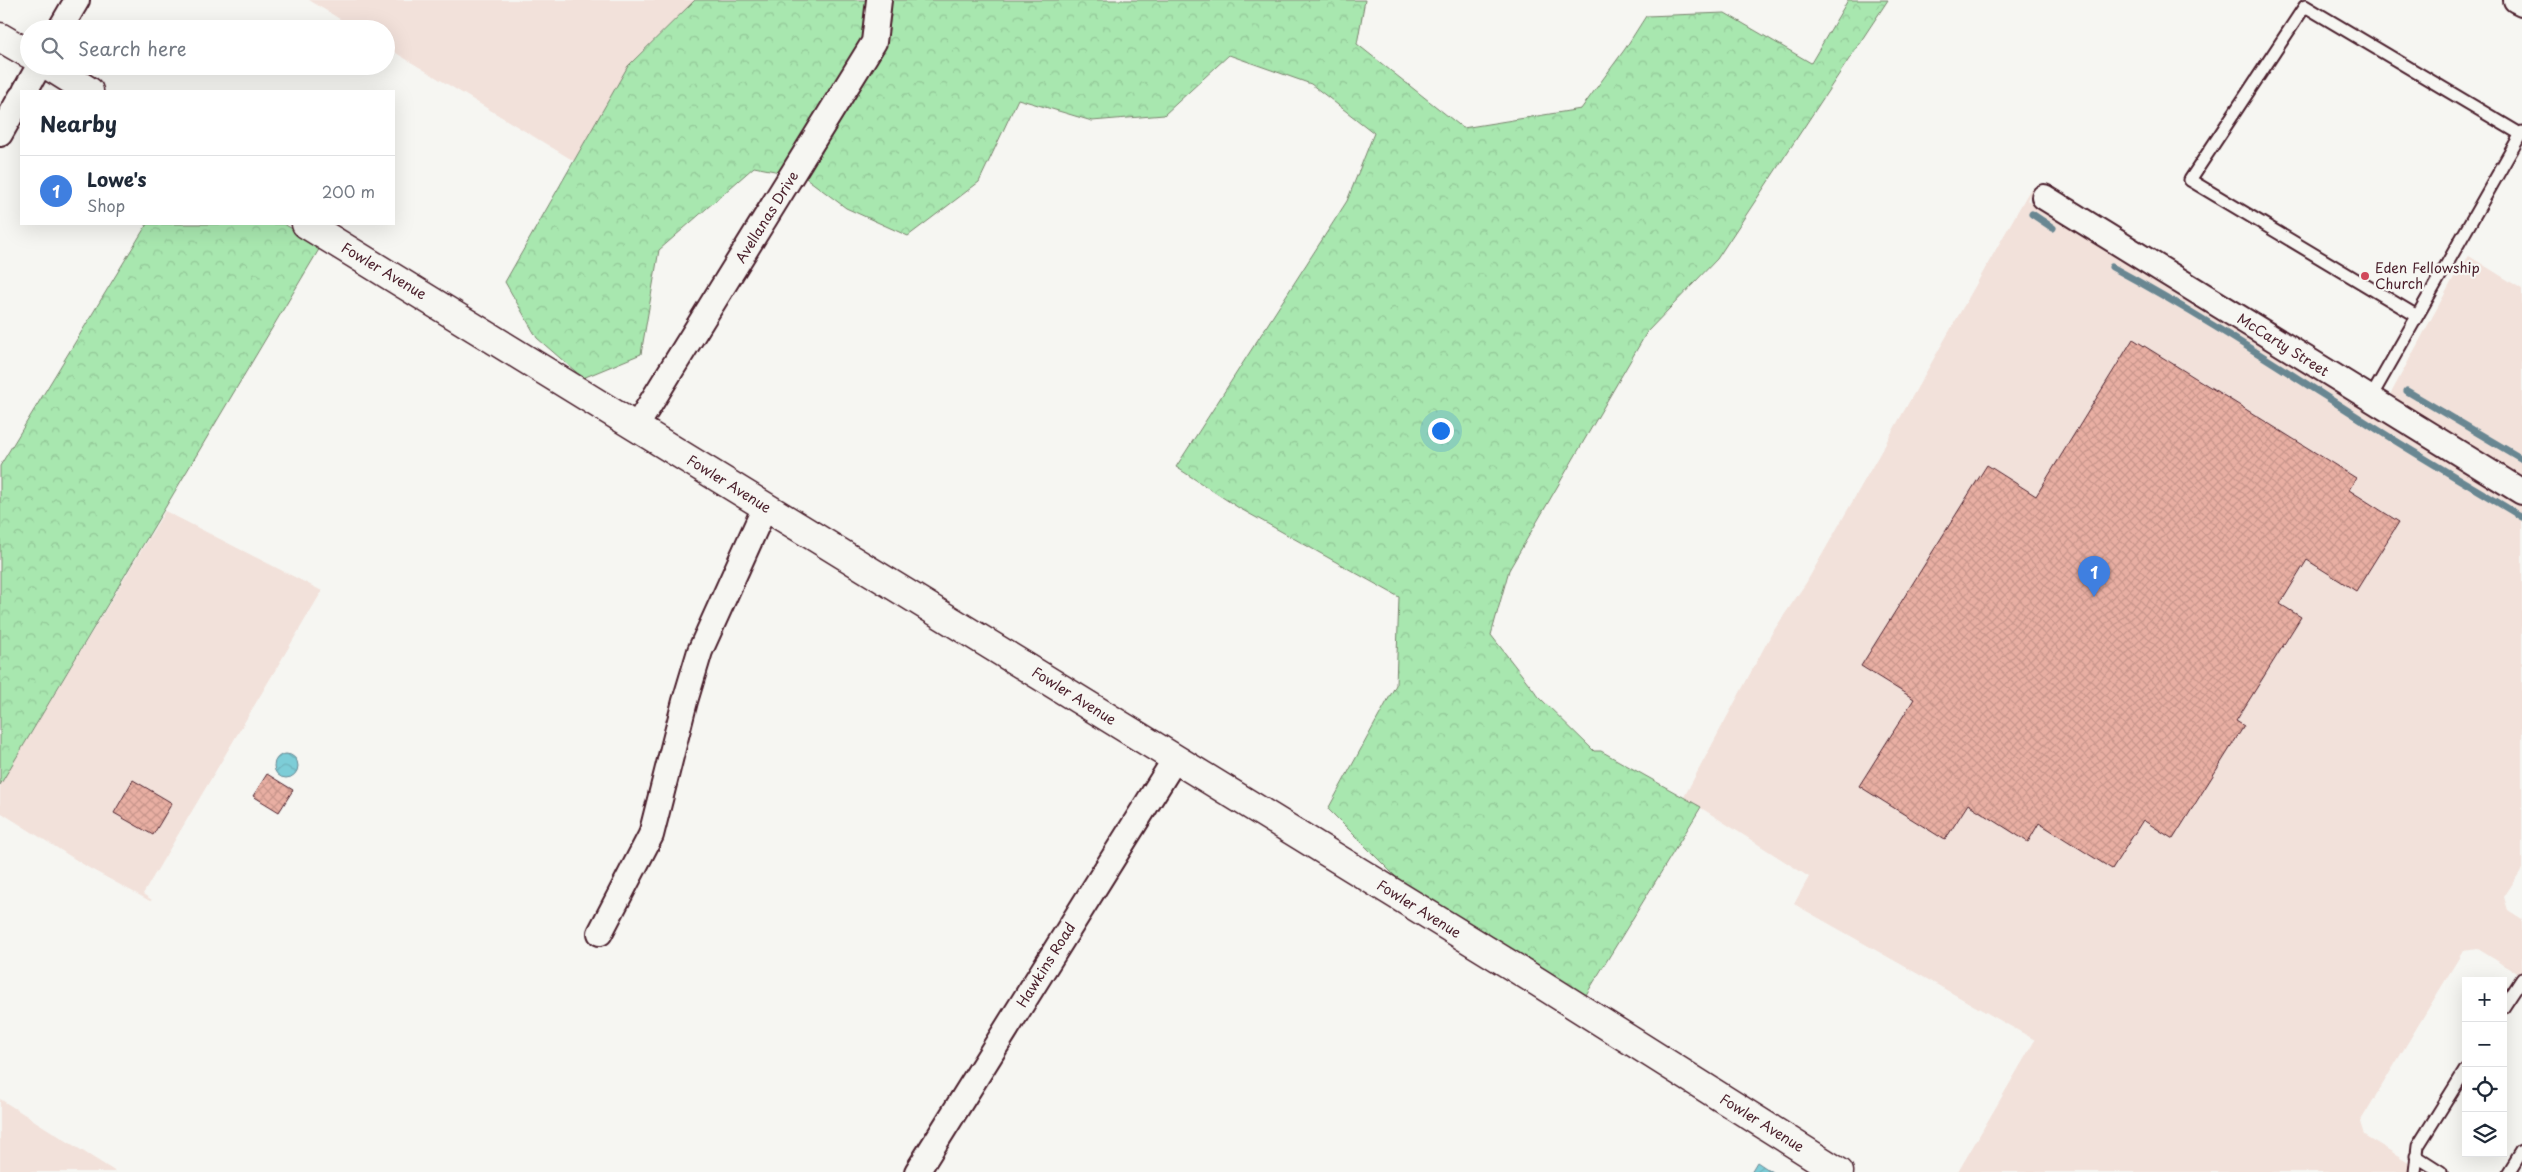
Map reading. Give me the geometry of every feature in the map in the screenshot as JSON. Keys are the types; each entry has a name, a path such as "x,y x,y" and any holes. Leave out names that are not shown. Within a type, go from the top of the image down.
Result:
{"street":[{"path":"65,20 77,0"},
{"name":"Avellanas Drive","path":"636,427 874,42 879,14 879,0"},
{"path":"2516,0 2522,3"},
{"path":"0,37 20,49"},
{"path":"25,90 34,75"},
{"path":"63,75 87,90"},
{"path":"0,134 20,99"},
{"name":"McCarty Street","path":"2044,197 2522,492"},
{"name":"Fowler Avenue","path":"308,225 1538,982 1839,1172"},
{"path":"600,933 651,835 685,701 700,651 765,507"},
{"name":"Hawkins Road","path":"917,1172 1175,759"}],"lane":[{"path":"2370,399 2522,134 2305,6 2190,180 2417,316"},
{"path":"2507,1005 2517,997 2522,978"},
{"path":"2415,1172 2418,1146 2462,1075"},
{"path":"2509,1172 2522,1151"},
{"path":"2416,1156 2441,1172"}],"shaded area":[{"path":"309,0 695,0 628,66 574,161 395,52 395,20 341,20"},
{"path":"2031,188 2034,189 2027,200 2522,506 2522,869 2504,897 2508,910 2522,919 2522,976 2478,949 2463,951 2360,1122 2364,1135 2425,1172 1958,1172 2035,1040 1794,904 1809,877 1684,797 1772,633 1806,583"},
{"path":"2469,256 2522,289 2522,480 2340,367 2390,395 2454,277"},
{"path":"165,511 322,591 143,894 152,900 150,901 89,868 0,812 0,785"},
{"path":"0,1099 116,1172 0,1172"}],"green space":[{"path":"695,0 866,0 862,37 780,172 754,167 659,250 641,354 583,378 537,338 505,282 628,66"},
{"path":"891,0 1365,0 1357,44 1463,128 1581,109 1625,49 1646,16 1725,13 1811,63 1848,0 1888,0 1717,259 1647,332 1509,570 1491,635 1539,697 1594,751 1601,751 1701,807 1584,998 1406,887 1328,809 1396,685 1399,597 1239,508 1176,467 1347,201 1374,133 1311,84 1229,55 1164,115 1092,121 1018,99 979,182 908,236 846,208 806,178 885,49 891,16"},
{"path":"146,225 286,225 321,246 0,785 0,466"}],"water":[{"path":"286,754 294,758 298,766 294,774 286,778 278,774 274,766 278,758"},
{"path":"1757,1162 1772,1172 1751,1172"}],"building":[{"path":"2133,339 2356,478 2349,490 2399,522 2356,591 2307,560 2280,604 2301,617 2236,721 2244,726 2173,839 2143,820 2112,869 2039,823 2028,842 1968,804 1945,840 1859,786 1914,699 1861,666 1987,465 2036,496"},
{"path":"267,774 293,790 279,812 253,796"},
{"path":"133,780 172,803 153,835 114,813"}],"waterway":[{"path":"2032,214 2053,228"},
{"path":"2112,267 2215,326 2400,444 2522,517"},
{"path":"2407,391 2522,459"}],"place":[{"name":"Eden Fellowship Church","path":"2365,276"},
{"name":"Lowe's","path":"2094,597"}]}
